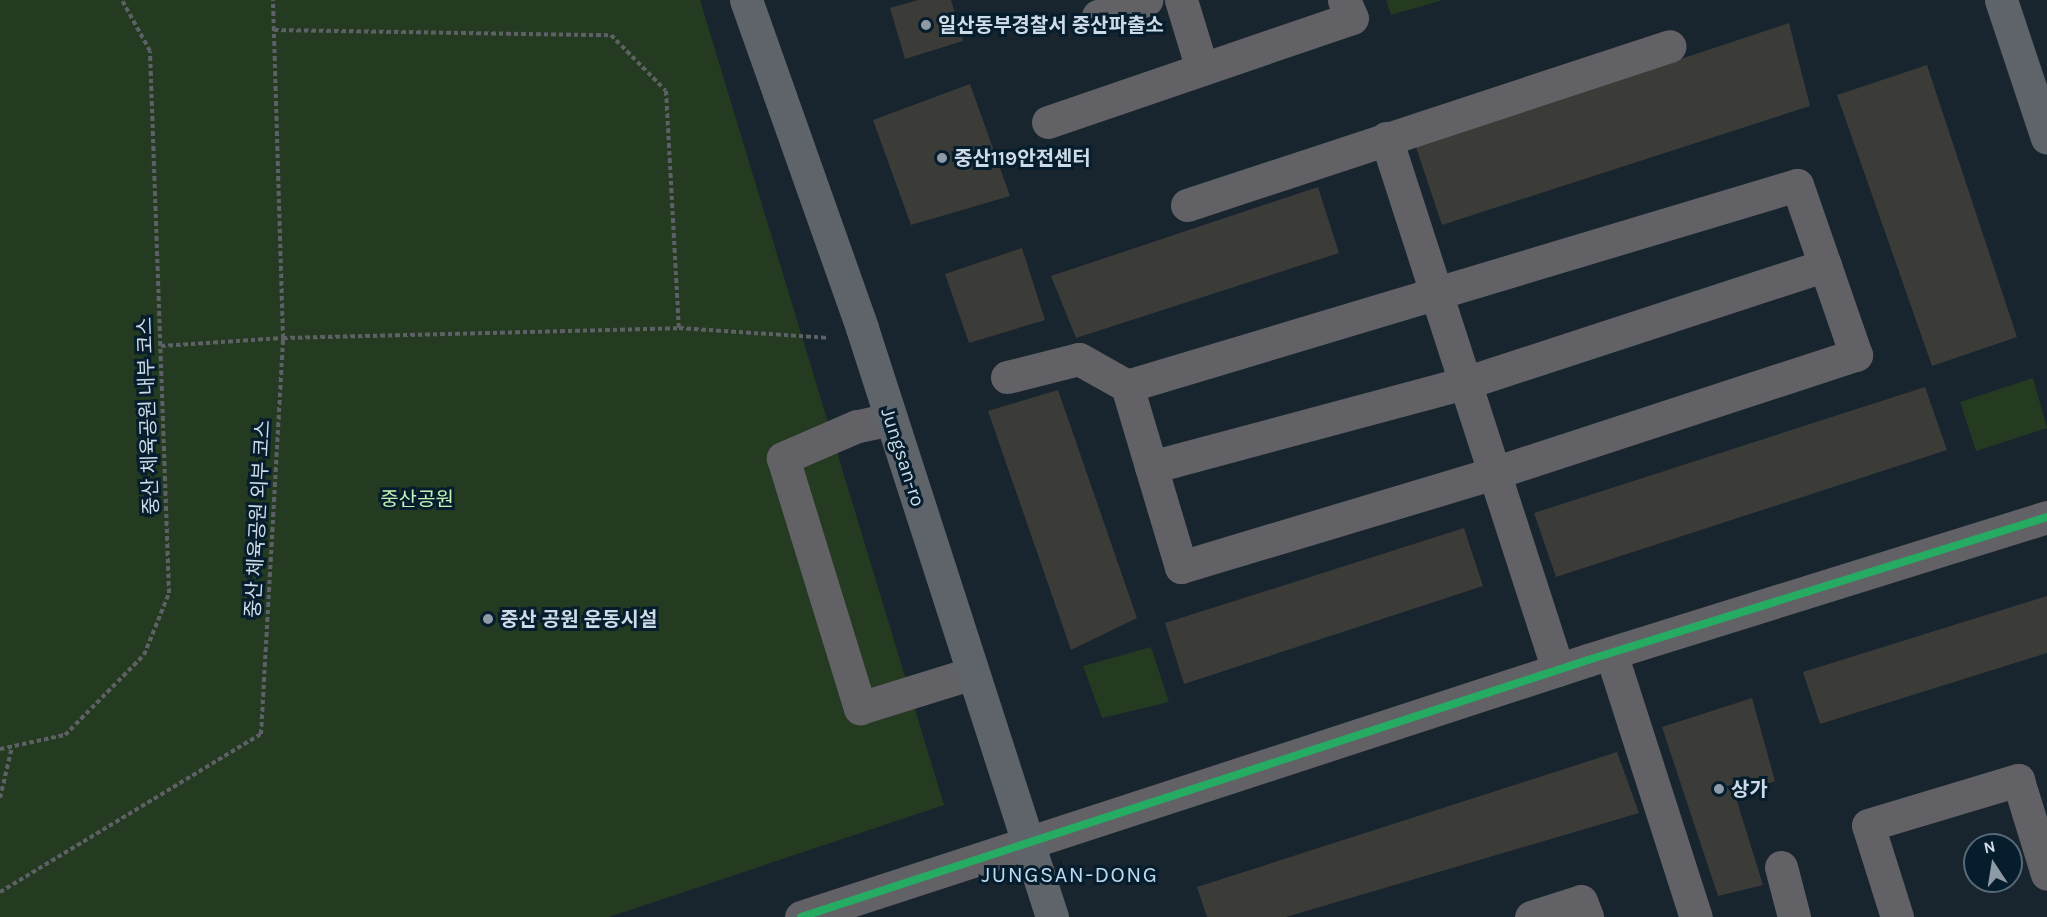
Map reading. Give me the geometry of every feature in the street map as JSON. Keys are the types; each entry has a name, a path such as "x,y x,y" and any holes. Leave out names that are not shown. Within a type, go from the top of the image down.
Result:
{"main road":[{"name":"Jungsan-ro","path":"746,0 891,419 1030,841 1052,917"},
{"path":"2001,0 2047,138"}],"street":[{"path":"1098,16 1146,0"},
{"path":"1181,0 1202,69"},
{"path":"1048,122 1352,18 1344,0"},
{"path":"1186,205 1670,46"},
{"path":"1386,138 1558,670"},
{"path":"1007,377 1079,359 1127,386 1181,567 1494,473 1856,355 1797,185 1435,291 1127,386"},
{"path":"1151,467 1465,383 1825,265"},
{"path":"891,419 856,426 783,458 860,708 973,673"},
{"path":"801,917 1558,670 2047,517"},
{"path":"1611,653 1696,917"},
{"path":"1897,917 1868,825 2018,780 2047,874"},
{"path":"1780,867 1794,917"},
{"path":"1531,917 1581,901 1587,917"}],"path":[{"path":"274,30 611,35 666,90 679,328"},
{"path":"161,346 282,338 679,328 828,338"},
{"path":"0,798 12,747"}],"green space":[{"name":"중산공원","path":"0,0 700,0 944,805 609,917 0,917"},
{"path":"1386,0 1443,0 1391,15"},
{"path":"2033,378 2047,428 1976,451 1960,402"},
{"path":"1151,647 1169,702 1102,718 1083,666"}],"building":[{"name":"일산동부경찰서 중산파출소","path":"918,0 951,0 963,41 905,59 890,8"},
{"path":"1789,23 1810,106 1442,225 1416,147"},
{"path":"1927,65 2017,337 1932,366 1837,95"},
{"name":"중산119안전센터","path":"970,84 1010,196 911,225 873,120"},
{"path":"1318,187 1339,253 1076,338 1051,276"},
{"path":"1022,248 1045,320 969,343 945,274"},
{"path":"1925,387 1947,450 1556,577 1534,513"},
{"path":"1058,390 1137,618 1071,650 988,411"},
{"path":"1464,528 1483,586 1184,684 1165,623"},
{"path":"2047,596 2047,653 1820,724 1803,672"},
{"name":"상가","path":"1752,698 1775,781 1736,798 1763,885 1718,896 1662,727"},
{"path":"1617,752 1639,813 1286,917 1207,917 1197,887"}],"cycle path":[{"path":"801,917 1588,660 2047,517"}],"place":[{"name":"일산동부경찰서 중산파출소","path":"926,25"},
{"name":"중산119안전센터","path":"942,158"},
{"name":"중산 공원 운동시설","path":"488,619"},
{"name":"상가","path":"1719,789"}],"district":[{"name":"JUNGSAN-DONG","path":"1070,876"}]}
